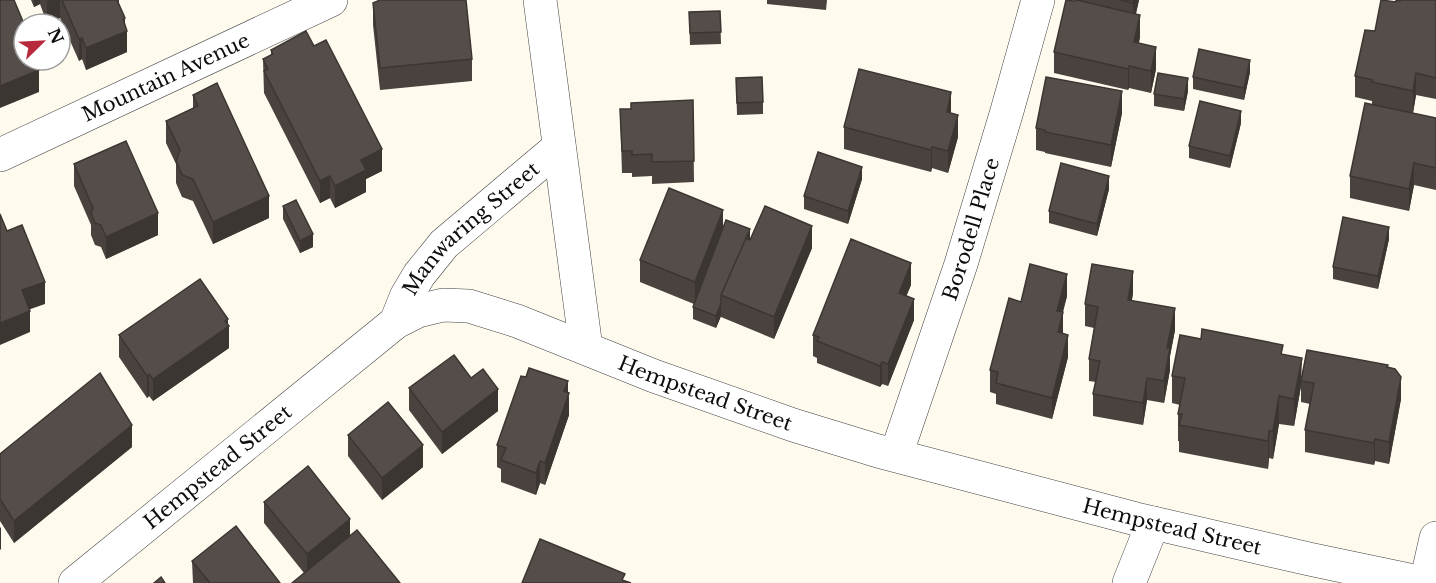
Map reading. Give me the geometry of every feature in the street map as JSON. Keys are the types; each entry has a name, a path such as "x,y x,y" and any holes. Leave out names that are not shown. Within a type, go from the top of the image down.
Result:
{"street":[{"name":"Mountain Avenue","path":"0,155 331,0"},
{"name":"Manwaring Street","path":"540,0 586,348"},
{"name":"Borodell Place","path":"896,455 961,264 1008,111 1038,0"},
{"name":"Manwaring Street","path":"396,322 406,297 419,275 444,244 559,147"},
{"name":"Hempstead Street","path":"75,583 396,322 418,311 443,305 470,306 517,321 654,376 772,417 896,455 1153,523 1424,583"},
{"path":"1129,583 1153,523"},
{"path":"1424,583 1436,538"}],"building":[{"path":"0,0 14,0 19,12 12,12 12,72 34,72 0,86"},
{"path":"62,0 117,0 125,18 123,19 127,31 86,48 72,23 72,12 67,12"},
{"path":"380,0 466,0 472,59 380,68 373,3"},
{"path":"1066,0 1077,0 1140,15 1134,42 1156,47 1151,71 1129,66 1128,69 1054,52"},
{"path":"1381,0 1396,2 1396,0 1436,0 1436,78 1416,73 1413,91 1355,76 1365,30 1375,31"},
{"path":"720,11 721,32 690,33 689,12"},
{"path":"306,31 314,46 326,40 382,149 361,160 366,170 335,186 330,176 320,181 264,71 268,69 263,59 273,54 271,50"},
{"path":"1199,49 1250,60 1244,88 1193,77"},
{"path":"859,69 951,92 947,112 958,115 948,151 932,147 931,150 844,127"},
{"path":"1158,73 1188,78 1184,99 1154,94"},
{"path":"762,77 763,102 737,103 736,78"},
{"path":"1046,77 1122,91 1111,145 1045,132 1045,130 1036,128"},
{"path":"217,83 269,196 213,222 193,179 182,175 176,161 180,150 166,121 198,106 193,95"},
{"path":"693,100 694,161 652,162 652,154 632,155 632,151 622,151 620,109 631,109 631,103"},
{"path":"1200,101 1241,111 1230,156 1189,146"},
{"path":"1365,103 1436,118 1436,168 1414,163 1409,189 1350,176"},
{"path":"126,141 158,213 106,237 101,225 95,223 91,213 93,208 74,164"},
{"path":"818,152 862,167 848,211 804,196"},
{"path":"1061,163 1109,176 1097,224 1049,211"},
{"path":"669,188 723,210 695,282 640,260"},
{"path":"296,200 313,234 300,241 283,206"},
{"path":"765,206 812,226 774,317 721,295 745,238 750,240"},
{"path":"0,214 7,231 22,225 45,282 22,290 30,311 0,323"},
{"path":"1343,217 1389,227 1378,276 1333,267"},
{"path":"726,220 750,229 721,295 721,303 716,316 693,307"},
{"path":"851,239 911,263 899,293 914,299 888,364 882,362 880,366 817,341 819,337 813,335"},
{"path":"1030,264 1067,274 1057,311 1063,312 1058,332 1068,335 1052,398 996,383 998,372 990,370 1009,298 1021,302"},
{"path":"1092,264 1133,271 1128,300 1175,308 1167,348 1170,348 1164,381 1147,378 1143,403 1093,394 1100,361 1089,359 1098,307 1085,304"},
{"path":"200,279 228,319 225,321 229,326 153,379 149,374 147,376 119,335"},
{"path":"1202,329 1283,345 1281,354 1302,358 1294,399 1279,396 1273,431 1269,431 1268,441 1179,425 1182,414 1178,414 1185,378 1172,376 1180,335 1201,339"},
{"path":"1307,350 1388,365 1387,367 1395,369 1401,377 1389,442 1375,439 1374,443 1305,430 1314,383 1301,381"},
{"path":"454,355 471,378 483,369 498,389 442,432 409,388"},
{"path":"529,368 568,381 564,391 569,393 545,463 540,461 536,473 501,460 506,448 497,445 521,376 526,377"},
{"path":"100,373 132,425 14,521 0,499 0,454"},
{"path":"388,402 423,445 382,478 348,435"},
{"path":"308,466 350,519 307,554 264,502"},
{"path":"236,526 280,583 210,583 192,561"},
{"path":"357,530 400,583 292,583"},
{"path":"540,539 625,574 622,580 631,583 522,583"},
{"path":"161,577 165,583 154,583"}]}
